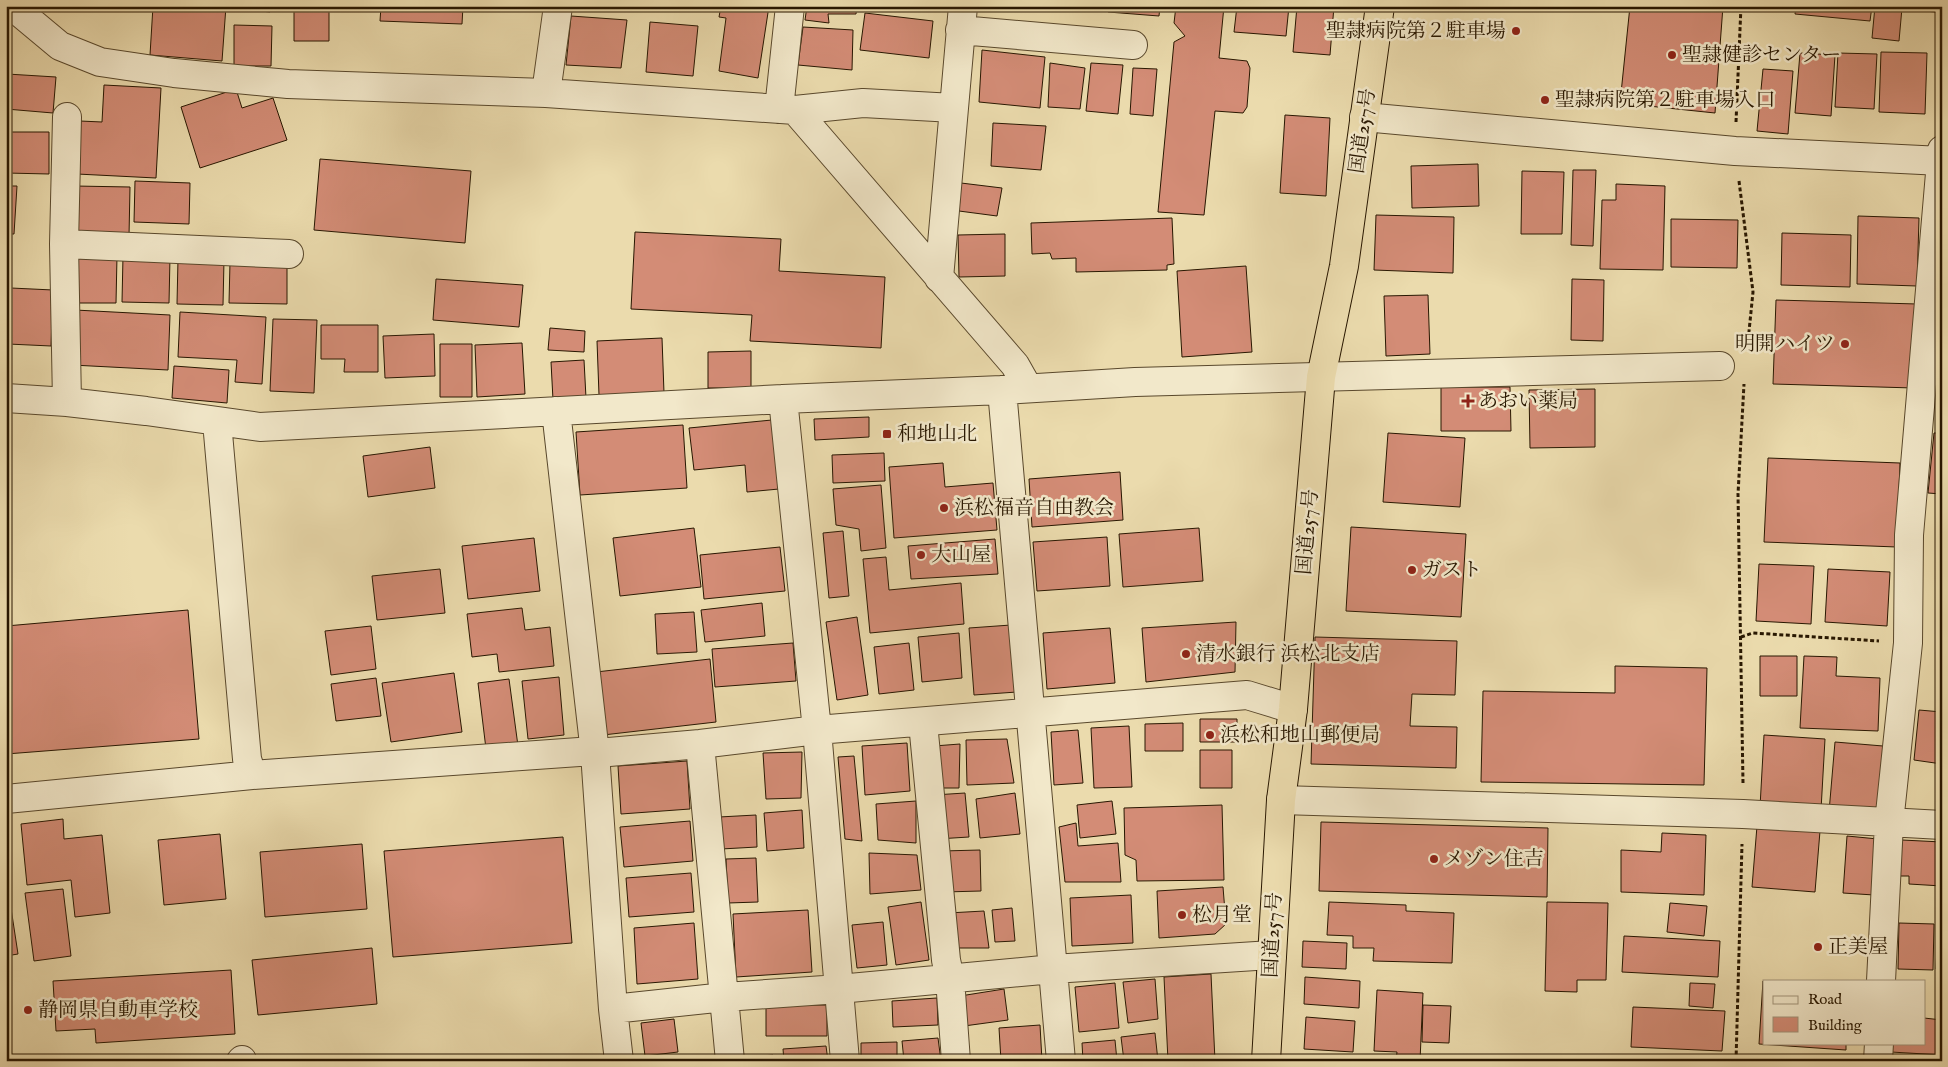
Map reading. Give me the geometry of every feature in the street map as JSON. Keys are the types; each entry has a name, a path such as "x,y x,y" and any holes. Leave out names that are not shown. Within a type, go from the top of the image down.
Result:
{"highway":[{"name":"国道257号","path":"1266,1061 1281,800 1293,709 1321,377 1344,266 1380,6"}],"street":[{"path":"12,6 60,46 100,62 174,74 288,84 546,92 787,110 863,103 954,108"},
{"path":"546,92 558,6"},
{"path":"790,6 787,110 1015,365 1030,713 1061,1061"},
{"path":"939,278 961,18 1133,45"},
{"path":"67,117 64,244 67,402"},
{"path":"1364,117 1735,151 1941,157 1909,535 1908,643 1889,823 1881,980"},
{"path":"64,244 289,254"},
{"path":"6,398 67,402 146,411 260,427 1135,382 1720,366"},
{"path":"783,399 816,730 845,1061"},
{"path":"556,411 595,753 613,1009 619,1061"},
{"path":"217,422 246,749 252,775"},
{"path":"6,799 252,775 578,752 595,753 700,744 816,730 1247,695 1293,709"},
{"path":"923,722 946,960 950,979 956,1061"},
{"path":"700,744 730,1061"},
{"path":"1281,800 1743,814 1942,825"},
{"path":"613,1009 725,996 839,989 1053,969 1272,955"},
{"path":"1878,1044 1878,1061"}],"path":[{"path":"1741,6 1735,151 1753,292 1747,351"},
{"path":"1736,1061 1743,814 1738,494 1745,380"},
{"path":"1741,637 1753,634 1908,643"}],"building":[{"path":"153,6 226,6 222,61 150,55"},
{"path":"233,6 271,6 270,12 233,8"},
{"path":"294,6 329,6 329,41 294,41"},
{"path":"381,6 463,6 462,24 380,21"},
{"path":"721,6 769,6 758,78 719,71 726,18 719,17"},
{"path":"807,6 857,6 856,14 828,14 829,23 805,20"},
{"path":"1109,6 1160,6 1159,16 1108,12"},
{"path":"1176,6 1224,6 1219,58 1247,61 1250,68 1247,107 1243,113 1215,111 1204,215 1158,212 1174,42 1185,36 1174,23"},
{"path":"1237,6 1289,6 1286,36 1234,32"},
{"path":"1297,6 1334,6 1330,55 1293,52"},
{"name":"聖隷健診センター","path":"1630,6 1723,6 1715,113 1620,103"},
{"path":"1796,6 1872,6 1870,21 1795,14"},
{"path":"1875,6 1942,6 1942,13 1902,8 1899,41 1872,38"},
{"path":"865,13 933,21 929,58 860,50"},
{"path":"571,16 627,20 621,68 566,65"},
{"path":"650,22 698,26 693,76 646,72"},
{"path":"234,25 272,26 271,66 234,66"},
{"path":"803,27 853,30 852,70 798,65"},
{"path":"982,50 1045,57 1040,108 979,102"},
{"path":"1881,52 1927,53 1925,114 1879,112"},
{"path":"1800,53 1835,55 1831,116 1795,113"},
{"path":"1838,53 1877,54 1874,109 1835,107"},
{"path":"1050,63 1085,68 1080,109 1048,107"},
{"path":"1091,63 1123,65 1118,114 1086,111"},
{"path":"1133,68 1157,69 1153,116 1130,114"},
{"path":"1763,69 1793,71 1788,134 1757,131"},
{"path":"7,74 56,77 53,113 6,109"},
{"path":"104,85 161,88 156,178 77,174 80,121 102,122"},
{"path":"236,89 242,108 273,98 287,140 200,168 181,107"},
{"path":"1285,115 1330,118 1326,196 1280,193"},
{"path":"993,123 1046,126 1041,170 991,166"},
{"path":"6,132 49,132 49,174 6,173"},
{"path":"320,159 471,171 465,243 314,230"},
{"path":"1478,164 1479,206 1412,208 1411,166"},
{"path":"1573,170 1596,170 1593,246 1571,245"},
{"path":"1522,171 1564,172 1562,234 1521,234"},
{"path":"135,181 190,183 189,224 134,222"},
{"path":"961,183 1002,188 997,216 959,211"},
{"path":"1616,184 1665,186 1663,270 1600,269 1602,200 1616,200"},
{"path":"6,186 17,186 14,234 6,234"},
{"path":"75,186 130,187 129,236 73,235"},
{"path":"1376,215 1454,217 1453,273 1374,270"},
{"path":"1858,216 1919,218 1917,286 1857,284"},
{"path":"1172,218 1174,264 1167,265 1167,270 1076,272 1076,258 1052,259 1050,253 1032,254 1031,223"},
{"path":"1671,219 1738,220 1737,268 1671,267"},
{"path":"635,232 781,239 779,271 885,277 881,348 750,341 752,315 631,309"},
{"path":"1782,233 1851,235 1850,287 1781,285"},
{"path":"1005,234 1005,276 959,277 958,235"},
{"path":"71,255 117,256 116,303 71,303"},
{"path":"123,256 170,257 169,303 122,302"},
{"path":"178,259 224,260 223,305 177,304"},
{"path":"230,262 287,263 287,304 229,303"},
{"path":"1246,266 1252,352 1182,357 1177,271"},
{"path":"436,279 523,285 519,327 433,320"},
{"path":"1572,279 1604,280 1603,341 1571,340"},
{"path":"11,288 53,290 51,346 8,344"},
{"path":"1428,295 1430,354 1386,356 1384,296"},
{"name":"明開ハイツ","path":"1776,300 1917,304 1914,388 1773,384"},
{"path":"75,310 170,315 168,370 72,365"},
{"path":"180,312 266,317 262,384 235,382 237,360 178,357"},
{"path":"273,319 317,320 314,393 270,391"},
{"path":"321,325 378,325 378,372 344,372 345,359 321,359"},
{"path":"550,328 585,331 584,352 548,350"},
{"path":"1942,333 1942,369 1932,335"},
{"path":"434,334 435,376 385,378 383,336"},
{"path":"662,338 664,393 599,395 597,341"},
{"path":"522,343 525,394 477,397 475,345"},
{"path":"440,344 472,344 472,397 440,397"},
{"path":"751,351 751,388 708,388 708,352"},
{"path":"584,360 586,398 553,400 551,362"},
{"path":"174,366 229,370 227,403 172,398"},
{"path":"1441,387 1510,387 1511,431 1441,431"},
{"path":"1595,389 1595,447 1530,448 1529,390"},
{"path":"869,417 869,437 815,440 814,419"},
{"path":"772,420 779,489 747,492 745,465 694,470 689,428"},
{"path":"683,425 687,488 580,495 576,432"},
{"path":"1388,433 1465,438 1460,507 1383,502"},
{"path":"1934,433 1942,433 1942,494 1928,493"},
{"path":"430,447 435,488 368,497 363,456"},
{"path":"884,453 885,481 833,483 832,455"},
{"path":"1768,458 1900,463 1897,547 1764,542"},
{"name":"浜松福音自由教会","path":"943,463 945,487 993,483 997,530 894,538 889,467"},
{"path":"1120,472 1123,520 1032,527 1029,479"},
{"path":"881,485 886,548 861,551 859,529 836,525 833,489"},
{"path":"1351,527 1466,534 1461,617 1346,611"},
{"path":"694,528 701,587 620,596 613,538"},
{"path":"1199,528 1203,581 1123,587 1119,534"},
{"path":"843,531 849,596 829,598 823,533"},
{"path":"1107,537 1110,586 1037,591 1033,542"},
{"path":"534,538 540,591 468,599 462,546"},
{"path":"995,539 998,574 911,579 908,546"},
{"path":"780,547 785,591 704,599 700,555"},
{"path":"886,557 889,590 961,583 964,624 870,633 863,559"},
{"path":"1759,564 1814,566 1811,624 1756,621"},
{"path":"440,569 445,613 377,620 372,576"},
{"path":"1828,569 1890,572 1887,626 1825,622"},
{"path":"762,603 765,636 705,642 701,610"},
{"path":"522,608 525,630 550,627 554,666 499,672 497,654 472,657 467,614"},
{"path":"188,610 199,739 6,754 6,626"},
{"path":"694,612 697,652 657,654 655,614"},
{"path":"857,617 868,695 837,700 826,622"},
{"path":"1236,622 1235,672 1146,682 1142,628"},
{"path":"1011,625 1017,692 974,695 969,628"},
{"path":"371,626 376,669 331,675 325,631"},
{"path":"1110,628 1115,683 1047,689 1043,633"},
{"path":"959,633 962,678 922,682 918,637"},
{"path":"1315,637 1457,641 1455,695 1412,694 1410,726 1457,727 1456,768 1311,764"},
{"path":"793,643 796,681 715,687 712,649"},
{"path":"909,643 914,690 879,694 874,647"},
{"path":"1760,656 1797,656 1797,696 1760,696"},
{"path":"1804,656 1837,657 1836,676 1880,678 1878,731 1800,728"},
{"path":"710,659 716,722 603,735 596,672"},
{"path":"1615,666 1707,668 1704,785 1481,782 1483,691 1615,693"},
{"path":"454,673 462,732 391,742 382,683"},
{"path":"559,677 564,735 528,739 522,681"},
{"path":"376,678 381,716 336,721 331,684"},
{"path":"509,679 518,746 486,749 478,683"},
{"path":"1919,710 1942,712 1942,764 1914,760"},
{"path":"1200,719 1237,719 1237,742 1200,742"},
{"path":"1183,723 1183,751 1145,751 1145,724"},
{"path":"1129,726 1132,787 1094,788 1091,728"},
{"path":"1078,730 1083,783 1054,785 1051,732"},
{"path":"1764,735 1825,739 1821,810 1760,807"},
{"path":"1007,739 1014,783 967,785 966,740"},
{"path":"1835,742 1883,746 1878,816 1829,812"},
{"path":"907,743 910,791 865,795 862,746"},
{"path":"960,744 959,788 939,788 934,746"},
{"path":"1200,750 1232,750 1232,788 1200,788"},
{"path":"802,752 801,798 766,799 763,753"},
{"path":"854,756 862,841 845,839 838,757"},
{"path":"687,761 690,809 621,814 618,766"},
{"path":"965,793 969,837 937,839 934,795"},
{"path":"1015,793 1020,834 980,838 976,799"},
{"path":"916,801 916,843 878,840 876,804"},
{"path":"1112,801 1116,834 1080,838 1077,805"},
{"path":"1222,805 1224,880 1137,881 1136,860 1125,855 1124,808"},
{"path":"802,810 804,848 767,851 764,813"},
{"path":"756,815 757,847 721,849 719,817"},
{"path":"63,819 64,839 102,835 110,913 75,917 71,880 27,885 21,824"},
{"path":"690,821 693,861 624,867 620,827"},
{"name":"メゾン住吉","path":"1321,822 1548,828 1547,897 1319,891"},
{"path":"1076,823 1078,846 1118,843 1121,882 1065,882 1059,827"},
{"path":"1757,826 1820,831 1815,892 1752,887"},
{"path":"1662,833 1706,835 1704,895 1621,892 1621,850 1661,852"},
{"path":"220,834 226,899 164,905 158,840"},
{"path":"1847,836 1878,839 1874,895 1843,893"},
{"path":"563,837 572,943 393,957 384,851"},
{"path":"1902,840 1942,842 1942,886 1909,884 1909,876 1900,876"},
{"path":"362,844 367,909 265,917 260,852"},
{"path":"980,850 981,891 944,892 942,851"},
{"path":"869,853 917,855 921,890 870,894"},
{"path":"756,858 758,902 728,903 726,859"},
{"path":"691,873 694,912 629,917 626,878"},
{"path":"6,883 18,954 6,956"},
{"path":"1223,887 1226,924 1215,934 1159,938 1157,891"},
{"path":"63,889 71,956 34,961 25,893"},
{"path":"1131,895 1133,943 1072,946 1070,898"},
{"path":"921,902 929,960 896,965 888,907"},
{"path":"1329,902 1406,905 1406,911 1454,913 1452,963 1373,961 1374,948 1353,948 1353,936 1327,935"},
{"path":"1547,902 1608,903 1606,980 1577,980 1577,992 1545,991"},
{"path":"1670,903 1707,906 1704,936 1667,932"},
{"path":"1012,908 1015,941 995,942 992,910"},
{"path":"808,910 812,972 736,977 733,914"},
{"path":"984,911 989,948 952,948 948,913"},
{"path":"883,922 887,965 857,968 852,925"},
{"path":"694,923 698,979 637,984 634,928"},
{"path":"1899,923 1934,924 1933,970 1898,969"},
{"path":"1938,924 1942,924 1942,969 1936,969"},
{"path":"1624,936 1720,941 1718,977 1622,972"},
{"path":"1303,941 1347,943 1346,969 1302,967"},
{"path":"372,948 377,1004 258,1015 252,960"},
{"path":"231,970 235,1034 96,1043 95,1029 56,1031 53,981"},
{"path":"1211,974 1215,1061 1168,1061 1164,977"},
{"path":"1305,977 1360,981 1359,1008 1304,1004"},
{"path":"1155,979 1158,1019 1128,1023 1123,982"},
{"path":"1763,981 1763,1044 1846,1044 1846,1050 1759,1044"},
{"path":"1115,983 1119,1028 1079,1032 1075,987"},
{"path":"1690,983 1715,984 1713,1008 1689,1006"},
{"path":"1004,989 1008,1020 964,1026 960,996"},
{"path":"1377,990 1423,993 1420,1061 1396,1061 1397,1052 1374,1051"},
{"path":"937,998 938,1025 893,1027 892,1001"},
{"path":"766,1005 827,1005 827,1036 766,1036"},
{"path":"1423,1005 1451,1006 1449,1043 1422,1042"},
{"path":"1633,1007 1725,1011 1722,1051 1631,1047"},
{"path":"1306,1017 1355,1021 1353,1052 1304,1049"},
{"path":"1926,1018 1942,1020 1942,1055 1891,1052 1891,1044 1926,1044"},
{"path":"674,1019 678,1052 645,1056 641,1023"},
{"path":"1040,1025 1042,1061 1001,1061 999,1028"},
{"path":"1155,1033 1158,1061 1124,1061 1121,1037"},
{"path":"938,1038 941,1061 904,1061 902,1041"},
{"path":"1115,1040 1117,1061 1083,1061 1082,1043"},
{"path":"897,1042 897,1061 861,1061 861,1043"},
{"path":"826,1046 828,1061 784,1061 783,1049"},
{"path":"773,1055 773,1061 739,1061 739,1058"}],"place":[{"name":"聖隷病院第２駐車場","path":"1516,31"},
{"name":"聖隷健診センター","path":"1672,55"},
{"name":"聖隷病院第２駐車場入口","path":"1545,100"},
{"name":"明開ハイツ","path":"1845,344"},
{"name":"あおい薬局","path":"1468,401"},
{"name":"和地山北","path":"887,434"},
{"name":"浜松福音自由教会","path":"944,508"},
{"name":"大山屋","path":"921,555"},
{"name":"ガスト","path":"1412,570"},
{"name":"清水銀行 浜松北支店","path":"1186,654"},
{"name":"浜松和地山郵便局","path":"1210,735"},
{"name":"メゾン住吉","path":"1434,859"},
{"name":"松月堂","path":"1182,915"},
{"name":"正美屋","path":"1818,947"},
{"name":"静岡県自動車学校","path":"28,1010"}]}
